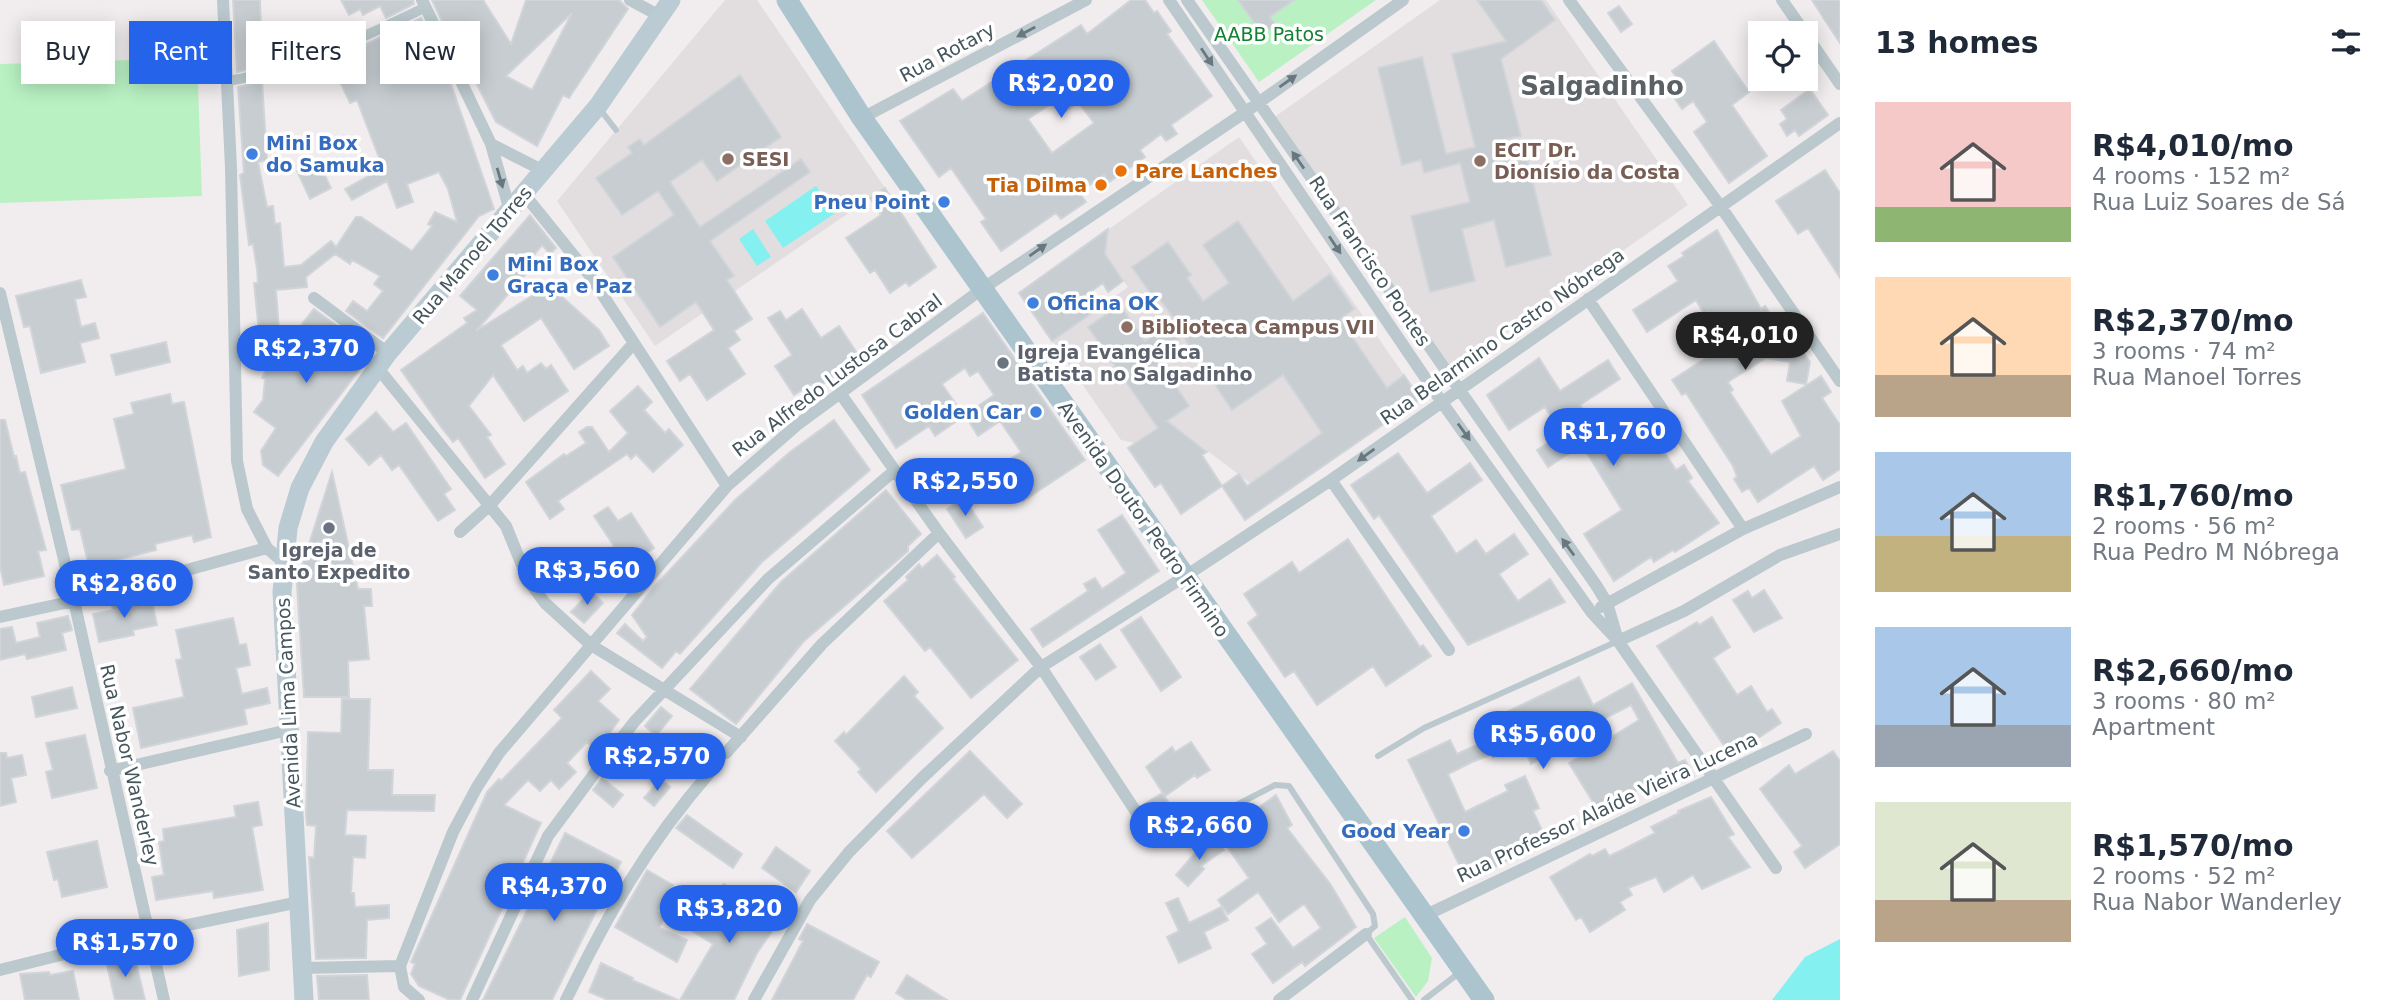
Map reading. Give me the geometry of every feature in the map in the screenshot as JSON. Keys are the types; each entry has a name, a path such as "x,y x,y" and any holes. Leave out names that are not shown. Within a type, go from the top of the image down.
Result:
{"main road":[{"name":"Avenida Doutor Pedro Firmino","path":"787,0 862,118 1484,1000"},
{"name":"Rua Manoel Torres","path":"283,562 288,528 300,488 324,442 383,360 598,106 665,8"},
{"name":"Avenida Lima Campos","path":"283,562 288,730 304,1000"}],"street":[{"path":"223,0 224,21"},
{"path":"630,0 665,8"},
{"name":"Rua Rotary","path":"862,118 1086,0"},
{"name":"Rua Francisco Pontes","path":"1169,0 1441,401 1592,613 1618,641 1776,868"},
{"name":"Rua Francisco Pontes","path":"1186,0 1607,603 1618,641"},
{"name":"Rua Alfredo Lustosa Cabral","path":"400,966 443,855 477,787 519,728 727,486 761,454 982,289 1244,113 1403,0"},
{"path":"1569,0 1721,207 1840,382"},
{"path":"1782,0 1797,21"},
{"path":"232,79 269,75 316,58 424,3 491,144 510,211"},
{"path":"1818,52 1840,84"},
{"path":"227,84 237,461 247,509 267,548 283,562"},
{"name":"Rua Belarmino Castro Nóbrega","path":"754,1000 810,901 849,852 922,778 1041,667 1184,578 1331,480 1840,123"},
{"path":"491,144 544,171"},
{"path":"524,194 590,277 727,486"},
{"name":"Rua Nabor Wanderley","path":"0,293 74,601 110,771 164,1000"},
{"path":"314,298 383,360 506,526 528,580 545,603 590,645 741,737"},
{"path":"1588,299 1743,529"},
{"path":"460,532 491,505 633,344"},
{"path":"840,393 939,533 1041,667 1144,824"},
{"path":"472,1000 548,836 606,758 768,579 894,471"},
{"path":"1331,480 1449,650"},
{"path":"1592,613 1743,529 1840,487"},
{"path":"726,753 822,644 939,533"},
{"path":"1618,641 1684,611 1780,555 1840,534"},
{"path":"0,617 74,601 267,548"},
{"path":"110,771 288,730"},
{"name":"Rua Professor Alaíde Vieira Lucena","path":"1424,916 1806,734"},
{"path":"566,1000 632,873 675,812 711,771"},
{"path":"0,970 149,933 299,902"},
{"path":"1279,1000 1366,934"},
{"path":"302,968 400,966 404,987 419,1000"}],"lane":[{"path":"598,106 617,130"},
{"path":"1378,756 1424,728 1618,641"},
{"path":"1190,829 1275,785 1289,786 1373,914 1375,926 1366,934 1412,1000"},
{"path":"1424,1000 1463,970"}],"shaded area":[{"name":"SESI","path":"725,0 757,0 885,188 655,346 557,201"},
{"name":"ECIT Dr. Dionísio da Costa","path":"1440,0 1546,0 1688,205 1450,372 1273,118"},
{"path":"1239,137 1404,375 1250,483 1168,421 1135,443 1121,440 1052,341 1128,287 1105,254 1102,234"}],"green space":[{"name":"AABB Patos","path":"1202,0 1376,0 1259,82"},
{"path":"115,60 129,60 129,84 198,84 202,196 0,203 0,64 21,63 21,84 115,84"},
{"path":"1405,917 1432,958 1428,981 1416,997 1374,938"}],"water":[{"path":"816,186 834,214 783,248 765,221"},
{"path":"753,229 771,257 757,266 739,239"},
{"path":"1840,939 1840,1000 1772,1000 1805,957"}],"building":[{"path":"233,0 260,0 261,21 246,21 246,70 237,72"},
{"path":"341,0 413,0 414,4 386,18 380,6 363,15 360,9 349,15"},
{"path":"432,0 483,0 511,44 526,0 619,0 628,9 569,98 563,95 537,146 496,122 477,84 480,84 480,21 442,21","holes":["572,13 532,90 506,76"]},
{"path":"1131,0 1145,0 1154,13 1157,11 1171,31 1167,34 1212,96 1171,125 1177,134 1166,141 1161,134 1140,150 1145,157 1109,182 1104,175 1079,192 1086,202 1061,219 1056,213 1001,251 981,222 986,219 951,168 939,177 900,121 953,89 962,101 1081,25 1087,34","holes":["1058,99 1066,111 1078,102 1094,123 1052,153 1028,119"]},
{"path":"1238,0 1294,0 1270,17 1276,25 1262,34"},
{"path":"1477,0 1541,0 1555,20 1501,59 1521,136 1502,140 1508,164 1527,159 1551,255 1506,267 1494,220 1462,229 1475,281 1430,292 1411,216 1470,202 1460,163 1424,173 1421,160 1402,165 1378,68 1422,57 1446,154 1475,147 1452,54 1506,41"},
{"path":"1812,0 1840,0 1840,43 1824,19"},
{"path":"1619,6 1632,24 1621,32 1608,13"},
{"path":"380,37 380,84 451,84 494,209 479,216 383,338 346,311 353,301 367,311 383,291 374,284 380,276 352,260 350,264 335,254 306,277 307,287 276,290 279,330 259,332 254,283 258,283 257,269 253,244 249,245 240,175 244,173 238,87 262,84 267,160 258,162 267,207 273,206 275,224 280,223 284,267 301,265 331,241 336,247 356,217 361,217 412,251 432,226 428,224 435,212 457,222 448,189 439,172 407,184 413,202 397,208 387,181 352,200 345,189 383,168 357,100 350,103 341,84 366,84 366,44"},
{"path":"1714,41 1749,92 1732,105 1767,156 1729,183 1694,132 1707,122 1693,101 1682,109 1675,99 1686,91 1672,71"},
{"path":"740,75 781,137 717,181 702,160 670,182 700,227 801,159 810,172 710,241 734,276 727,280 752,319 734,331 740,340 728,348 745,374 707,400 690,374 680,381 667,361 714,330 696,302 660,327 613,257 674,215 658,191 622,215 596,178 632,153 628,147 640,139 644,145"},
{"path":"1807,91 1811,91 1828,115 1799,136 1795,130 1787,136 1780,124 1787,119 1781,110"},
{"path":"318,161 331,188 310,199 297,171"},
{"path":"1825,170 1840,193 1840,278 1808,228 1798,234 1776,201"},
{"path":"885,188 936,267 909,286 906,282 890,293 875,270 870,273 846,238 881,215 870,198"},
{"path":"530,215 556,248 550,254 542,245 527,264 531,268 476,331 549,285 599,330 609,346 574,369 541,318 501,345 517,370 523,366 527,373 541,363 546,369 551,365 568,391 524,421 493,375 469,406 491,435 487,437 505,464 485,478 458,438 453,442 441,427 401,370 467,323 464,318 477,310 460,296"},
{"path":"1238,221 1293,301 1330,274 1354,309 1340,319 1387,388 1404,375 1420,399 1245,520 1222,486 1181,514 1161,483 1155,487 1128,448 1158,428 1088,327 1120,305 1145,341 1175,320 1159,298 1155,300 1132,267 1168,242 1191,275 1187,278 1203,301 1229,283 1203,245","holes":["1183,336 1232,410 1283,375 1322,433 1247,486 1239,474 1222,486 1202,455 1207,452 1167,421 1189,406 1155,355"]},
{"path":"1108,229 1105,254 1123,281 1108,292 1103,283 1082,298 1092,313 1052,341 1019,293"},
{"path":"1717,230 1761,309 1765,306 1783,334 1787,331 1810,362 1806,384 1787,381 1790,362 1766,358 1728,382 1733,390 1730,392 1771,455 1801,436 1782,401 1821,376 1831,392 1822,398 1840,425 1840,469 1823,480 1814,466 1758,502 1749,488 1742,492 1734,479 1737,477 1733,466 1686,393 1682,395 1672,380 1721,348 1715,338 1722,334 1708,312 1704,314 1696,300 1647,332 1633,310 1678,281 1668,266 1684,256 1682,253"},
{"path":"81,280 86,297 75,299 81,327 95,323 99,338 80,343 85,362 41,373 30,326 24,327 16,296"},
{"path":"314,309 373,352 278,476 263,465 261,451 276,428 254,412 263,400 265,379 262,378 266,370"},
{"path":"802,309 821,338 839,326 861,359 815,389 811,384 794,395 775,366 792,355 768,318 780,311 786,320"},
{"path":"983,313 1085,460 1023,501 1000,466 1021,452 1000,421 978,436 965,415 994,395 978,371 970,376 965,368 942,384 964,416 935,436 929,426 896,448 862,395"},
{"path":"166,342 170,362 116,375 111,355"},
{"path":"1539,358 1560,391 1608,360 1620,379 1580,405 1603,441 1641,416 1676,470 1684,465 1692,478 1688,481 1719,523 1675,552 1673,550 1654,562 1651,557 1614,581 1584,534 1622,510 1582,445 1548,467 1537,450 1562,434 1545,407 1509,430 1487,395"},
{"path":"638,386 652,402 644,410 665,433 669,429 683,445 653,472 636,454 631,459 627,454 558,501 564,509 550,519 526,482 564,454 566,456 586,443 579,432 587,427 592,427 609,452 628,433 610,411"},
{"path":"170,394 172,404 184,402 211,537 194,542 192,535 155,544 156,550 89,567 80,529 72,530 61,485 126,469 114,419 134,414 131,403"},
{"path":"376,412 393,432 406,423 451,489 444,494 455,510 438,521 399,465 392,470 381,455 369,465 346,439"},
{"path":"0,420 5,420 20,473 25,472 46,550 38,551 44,576 4,585 0,566"},
{"path":"834,420 870,470 762,562 680,654 676,651 662,668 617,633 625,624 643,641 647,637 632,615 656,585 735,500 790,452"},
{"path":"1398,453 1427,493 1470,463 1482,480 1431,516 1456,554 1476,540 1486,554 1514,534 1528,554 1499,574 1518,601 1550,579 1565,602 1468,645 1379,515 1374,519 1351,485"},
{"path":"332,472 358,589 371,589 372,606 364,606 369,659 348,661 349,697 304,697 296,569 301,569"},
{"path":"886,490 921,534 908,546 908,551 803,642 736,724 690,689 781,582"},
{"path":"964,498 983,527 966,538 947,509"},
{"path":"608,507 618,521 631,513 654,548 621,571 627,580 614,588 595,559 614,546 594,516"},
{"path":"1122,515 1159,571 1043,647 1031,629 1088,591 1084,584 1095,578 1102,589 1126,573 1098,530"},
{"path":"1348,539 1420,647 1423,645 1431,656 1386,686 1373,666 1317,705 1294,671 1285,677 1248,623 1258,615 1244,594 1292,562 1299,573"},
{"path":"937,555 1018,660 971,698 930,647 925,651 884,601 908,580 906,577 919,564 922,568"},
{"path":"1764,590 1782,618 1754,632 1733,600 1748,591 1752,598"},
{"path":"591,591 603,603 584,623 571,612"},
{"path":"130,599 132,606 152,601 157,625 133,630 134,635 99,642 93,614 113,610 111,603"},
{"path":"68,616 72,630 62,633 66,650 27,659 25,654 0,660 0,629 12,627 16,643 40,637 37,623"},
{"path":"1141,617 1181,677 1161,691 1121,630"},
{"path":"1712,617 1730,647 1713,658 1737,695 1751,686 1767,712 1772,709 1781,723 1731,756 1657,646 1697,622 1699,625"},
{"path":"233,618 239,645 246,644 250,665 236,668 242,694 267,688 270,703 244,709 247,724 141,748 133,708 184,697 176,660 182,659 176,630"},
{"path":"1100,644 1116,667 1096,680 1080,657"},
{"path":"591,671 610,689 598,701 619,720 597,751 587,742 567,763 576,772 559,789 551,780 540,791 528,780 504,805 541,823 460,1000 450,1000 419,986 411,974 415,964 411,962 487,792 562,718 554,710"},
{"path":"904,676 918,692 914,696 943,728 876,792 858,772 861,769 835,741 844,732 846,735"},
{"path":"1579,677 1593,705 1632,683 1678,763 1685,760 1694,776 1665,787 1659,777 1626,797 1630,803 1616,812 1612,804 1599,812 1569,763 1639,720 1631,705 1540,751 1543,757 1531,764 1524,749 1510,756 1507,750 1470,763 1448,774 1465,812 1508,791 1505,785 1525,776 1539,808 1533,811 1547,841 1467,881 1408,760 1450,740 1457,754 1486,741 1478,726"},
{"path":"72,687 77,708 36,717 32,697"},
{"path":"342,699 370,699 368,770 393,770 392,795 435,795 434,811 347,810 345,835 366,836 365,858 353,857 351,893 354,893 355,907 389,905 389,918 367,920 366,958 316,959 309,857 314,858 316,826 307,825 306,816 308,732 341,733"},
{"path":"661,707 672,716 656,736 645,726"},
{"path":"85,735 97,788 52,798 46,772 53,770 46,743"},
{"path":"1191,742 1210,770 1197,778 1195,775 1165,796 1146,767 1172,747 1175,752"},
{"path":"970,751 1022,804 1007,818 984,794 912,858 887,831"},
{"path":"1833,751 1840,761 1840,844 1805,868 1794,852 1802,846 1760,789 1789,765 1795,774"},
{"path":"0,753 6,753 7,758 22,755 26,775 11,778 16,802 0,806"},
{"path":"602,778 623,795 613,807 593,790"},
{"path":"661,779 670,787 654,806 644,798"},
{"path":"1162,793 1171,806 1155,816 1146,803"},
{"path":"1276,795 1292,825 1287,828 1331,885 1356,927 1305,966 1302,962 1273,983 1252,954 1267,944 1256,928 1271,918 1293,948 1321,928 1304,904 1279,922 1258,892 1228,914 1218,900 1249,878 1225,844 1243,831 1237,823"},
{"path":"1711,797 1734,834 1728,837 1750,867 1702,889 1693,875 1664,892 1656,877 1628,888 1632,895 1620,902 1625,910 1590,932 1581,917 1576,920 1550,877 1590,854 1592,856 1605,849 1609,856 1620,851 1655,833 1651,827 1679,813 1678,811"},
{"path":"258,802 262,825 252,827 263,890 214,898 213,891 156,900 152,877 164,875 159,842 164,841 163,829 236,817 234,806"},
{"path":"687,815 742,854 733,868 676,828"},
{"path":"565,833 621,862 552,1000 483,1000"},
{"path":"1216,838 1224,850 1201,866 1204,869 1188,886 1176,875 1195,853"},
{"path":"97,841 107,887 62,897 58,879 54,880 47,852"},
{"path":"776,847 810,871 796,892 762,868"},
{"path":"647,870 673,885 658,911 666,915 659,928 687,940 677,962 615,927"},
{"path":"724,884 779,921 757,953 734,1000 680,1000 713,944 692,931"},
{"path":"1178,898 1189,923 1221,907 1228,920 1204,932 1211,948 1179,963 1167,937 1179,931 1166,903"},
{"path":"268,923 269,970 239,976 237,930"},
{"path":"807,924 879,962 871,977 867,975 853,1000 772,1000 803,941 799,939"},
{"path":"134,954 145,1000 115,1000 106,961"},
{"path":"601,963 678,1000 608,1000 589,992"},
{"path":"73,971 79,1000 25,1000 20,974 49,972 50,975"},
{"path":"367,975 369,1000 319,1000 317,976"},
{"path":"907,975 947,1000 907,1000 896,993"}],"place":[{"name":"Mini Box do Samuka","path":"252,154"},
{"name":"SESI","path":"728,159"},
{"name":"ECIT Dr. Dionísio da Costa","path":"1480,161"},
{"name":"Pare Lanches","path":"1121,171"},
{"name":"Tia Dilma","path":"1101,185"},
{"name":"Pneu Point","path":"944,202"},
{"name":"Mini Box Graça e Paz","path":"493,275"},
{"name":"Oficina OK","path":"1033,303"},
{"name":"Biblioteca Campus VII","path":"1127,327"},
{"name":"Igreja Evangélica Batista no Salgadinho","path":"1003,363"},
{"name":"Golden Car","path":"1036,412"},
{"name":"Igreja de Santo Expedito","path":"329,528"},
{"name":"Good Year","path":"1464,831"}],"district":[{"name":"Salgadinho","path":"1602,86"}]}
